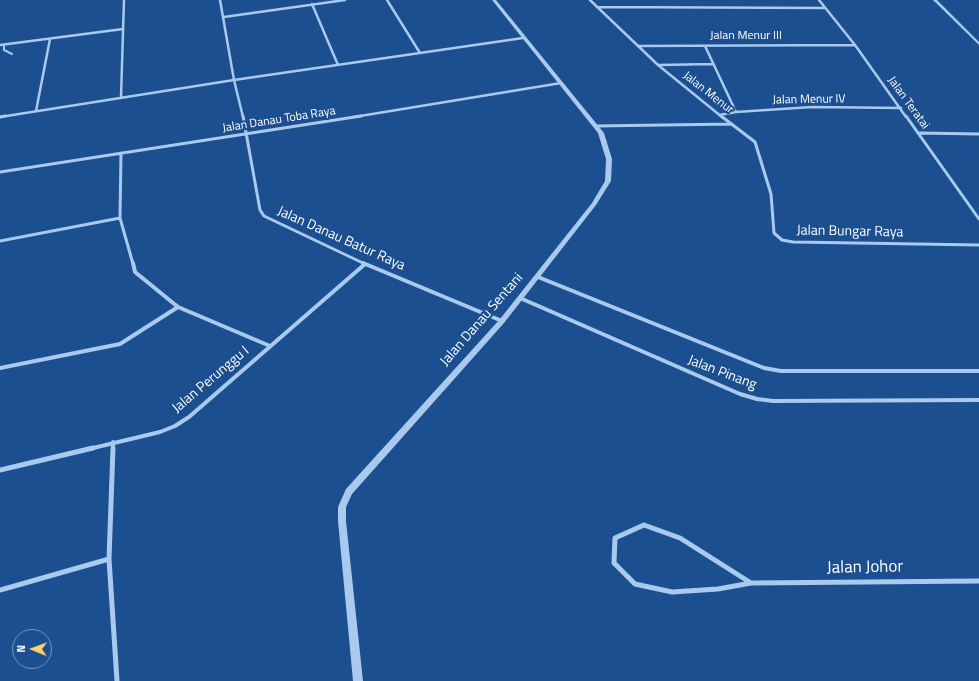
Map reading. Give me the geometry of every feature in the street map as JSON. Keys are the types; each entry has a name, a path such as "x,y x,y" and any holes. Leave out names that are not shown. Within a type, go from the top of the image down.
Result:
{"street":[{"path":"121,97 124,0"},
{"name":"Jalan Danau Batur Raya","path":"220,0 234,80 247,135 260,210 264,216 365,264 502,321"},
{"path":"224,17 345,0"},
{"path":"387,0 420,53"},
{"name":"Jalan Danau Sentani","path":"358,681 342,521 342,507 349,492 502,321 594,204 608,181 609,159 601,133 561,82 523,38 494,0"},
{"name":"Jalan Menur","path":"590,0 658,65 719,115 733,124"},
{"name":"Jalan Teratai","path":"819,0 855,45 920,133 979,219"},
{"path":"935,0 979,44"},
{"path":"312,4 338,65"},
{"path":"597,7 824,8"},
{"path":"0,45 4,46 123,29"},
{"path":"0,117 121,97 523,38"},
{"path":"36,111 50,39"},
{"name":"Jalan Menur III","path":"637,46 855,45"},
{"path":"705,46 736,112"},
{"path":"658,65 713,64"},
{"name":"Jalan Danau Toba Raya","path":"0,172 247,135 561,82"},
{"name":"Jalan Menur IV","path":"719,115 736,112 812,107 901,108"},
{"name":"Jalan Menur","path":"596,126 733,124"},
{"name":"Jalan Bungar Raya","path":"733,124 755,142 771,194 774,233 782,240 793,242 979,245"},
{"path":"920,133 979,134"},
{"path":"122,153 120,218 135,272 178,307 270,346"},
{"path":"0,241 120,218"},
{"name":"Jalan Perunggu I","path":"0,470 160,432 175,426 189,417 365,264"},
{"name":"Jalan Pinang","path":"538,277 764,368 789,371 979,371"},
{"name":"Jalan Pinang","path":"520,298 740,394 757,399 773,401 979,400"},
{"path":"0,368 120,344 178,307"},
{"path":"113,442 109,558 117,681"},
{"name":"Jalan Johor","path":"751,583 680,538 644,526 615,538 614,563 635,584 672,592 718,589 751,583 979,581"},
{"path":"0,590 109,558"}],"lane":[{"path":"4,46 4,50 7,53 12,54"}]}
